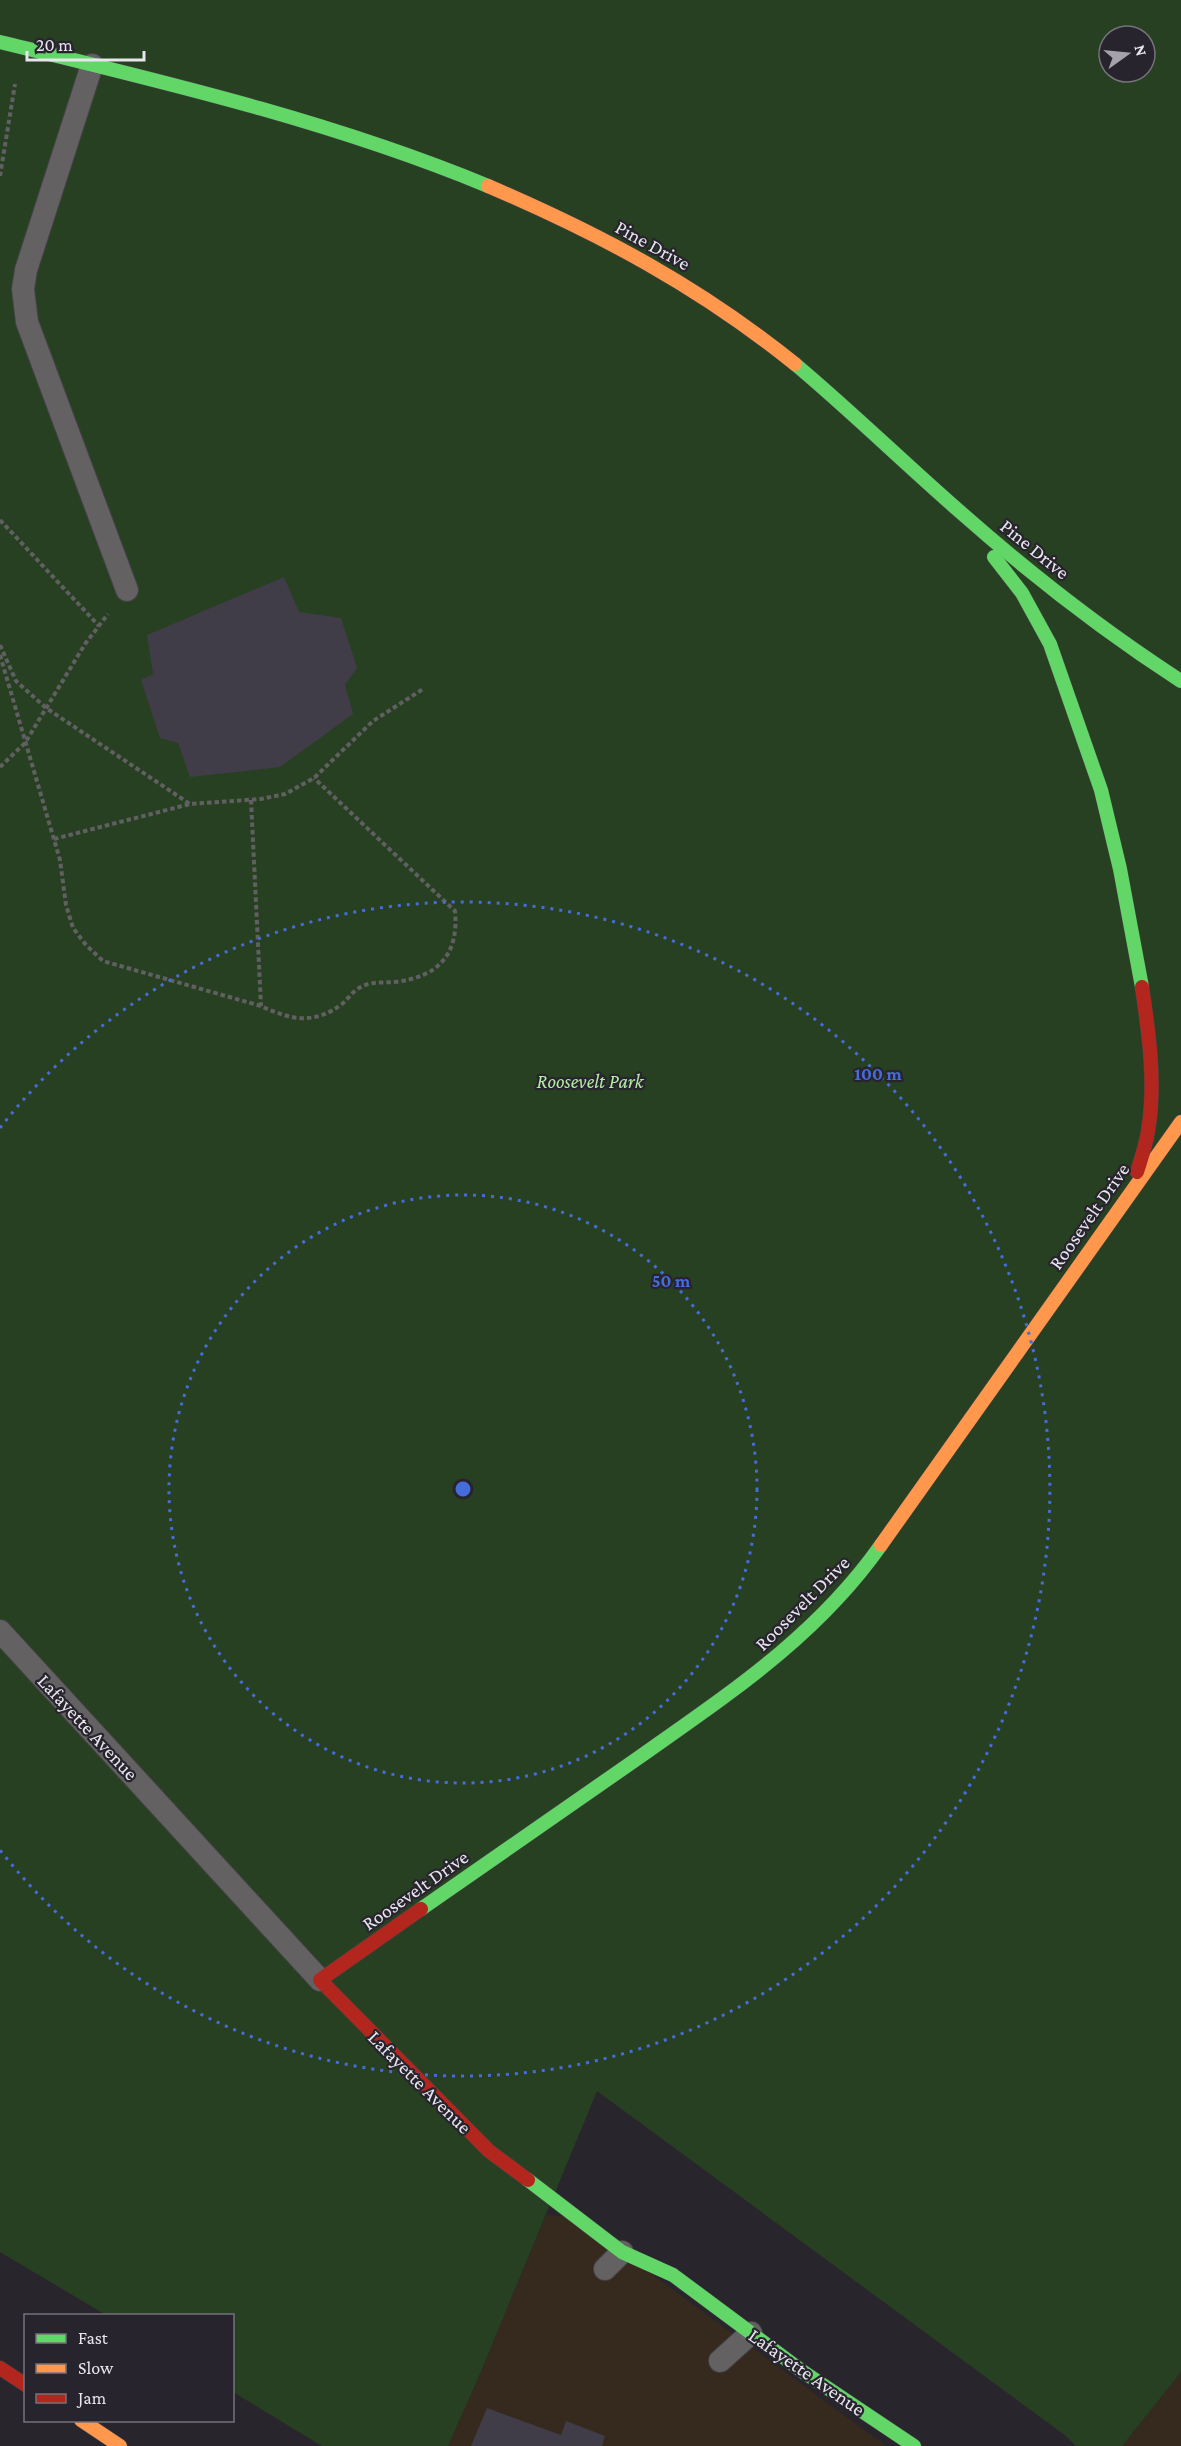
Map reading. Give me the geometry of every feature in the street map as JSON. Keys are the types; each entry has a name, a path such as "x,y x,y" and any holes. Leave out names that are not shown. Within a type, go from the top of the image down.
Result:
{"main road":[{"name":"Pine Drive","path":"0,42 245,103 323,126 496,188 581,227 660,269 738,319 812,376 958,510 1088,616 1181,681"},
{"path":"958,510 1022,593 1050,644 1074,708 1104,801 1137,954 1148,1028 1152,1090 1148,1132 1140,1166 1129,1194"},
{"name":"Roosevelt Drive","path":"320,1980 632,1762 696,1720 767,1665 803,1631 862,1572 1181,1122"},
{"name":"Lafayette Avenue","path":"320,1980 489,2151 622,2252 673,2275 802,2371 914,2446"},
{"path":"0,2368 24,2384"},
{"path":"83,2422 120,2446"}],"lane":[{"path":"92,65 26,270 23,289 27,322 127,590"},
{"name":"Lafayette Avenue","path":"0,1631 320,1980"},
{"path":"605,2269 622,2252"},
{"path":"720,2361 751,2333"}],"path":[{"path":"0,176 21,47"},
{"path":"0,520 99,626"},
{"path":"0,767 26,743 85,644 127,590"},
{"path":"0,645 16,681 46,708 190,804"},
{"path":"0,655 54,839 66,905 73,928 86,945 104,961 261,1006 282,1016 309,1019 326,1015 359,987 377,982 394,982 421,977 438,966 451,949 456,930 455,911 314,778"},
{"path":"54,839 190,804 251,800 285,794 314,778 373,721 423,689"},
{"path":"251,800 261,1006"}],"shaded area":[{"path":"546,2215 574,2217 886,2446 448,2446"},
{"path":"1181,2372 1181,2446 1122,2446"}],"green space":[{"name":"Roosevelt Park","path":"0,0 1181,0 1181,2372 1122,2446 1076,2446 1066,2436 597,2091 448,2446 322,2446 234,2393 234,2314 104,2314 0,2252"}],"building":[{"path":"284,577 299,612 341,618 357,668 345,685 353,714 280,767 190,777 178,743 160,738 141,680 153,674 147,635"},
{"path":"487,2408 561,2435 566,2421 605,2436 602,2446 471,2446"}],"traffic: fast":[{"path":"0,42 185,88 308,122 429,163 488,186"},
{"path":"795,364 1011,556 1094,621 1181,681"},
{"path":"994,557 1022,593 1050,644 1101,790 1120,869 1142,987"},
{"path":"421,1909 739,1686 829,1608 881,1545"},
{"path":"528,2180 622,2252 673,2275 802,2371 914,2446"}],"traffic: slow":[{"path":"488,186 610,243 648,264 722,310 795,364"},
{"path":"881,1545 1181,1122"},
{"path":"84,2422 120,2446"}],"traffic: jam":[{"path":"1137,1172 1147,1136 1151,1095 1149,1041 1142,987"},
{"path":"421,1909 320,1980 489,2151 528,2180"},
{"path":"0,2368 24,2384"}]}
